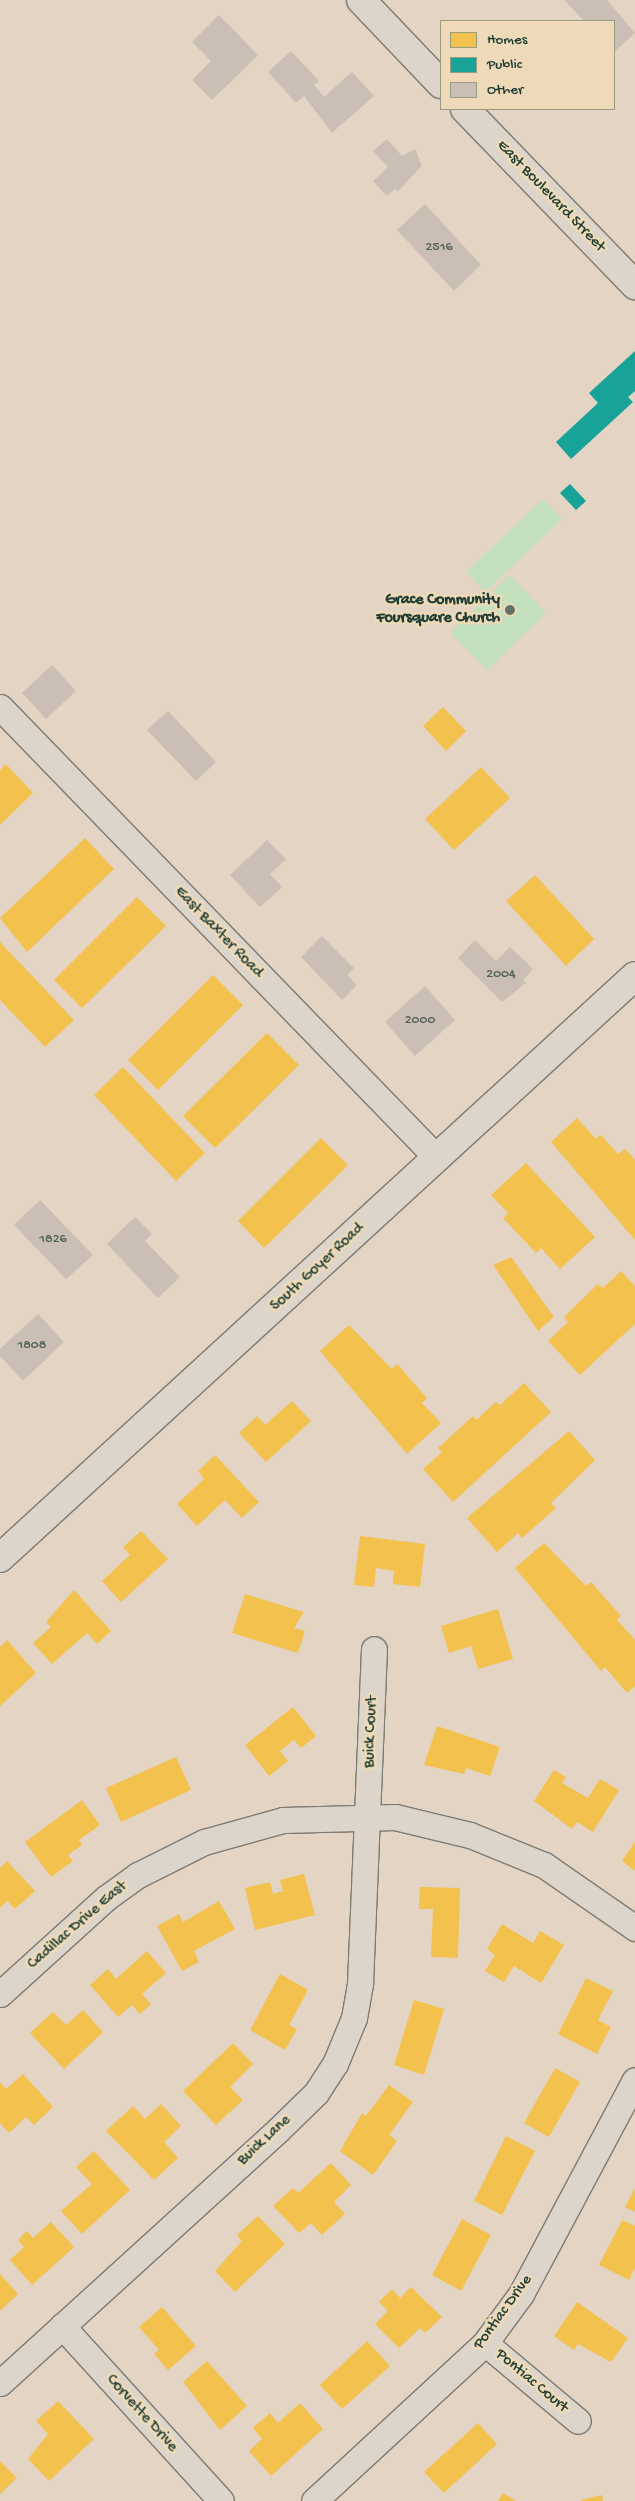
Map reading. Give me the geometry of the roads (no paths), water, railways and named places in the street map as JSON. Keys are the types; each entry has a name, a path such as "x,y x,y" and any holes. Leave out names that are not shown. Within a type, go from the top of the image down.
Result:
{"street":[{"path":"361,0 440,83"},
{"name":"East Boulevard Street","path":"466,110 635,285"},
{"name":"East Baxter Road","path":"0,707 436,1158"},
{"name":"South Goyer Road","path":"0,1558 635,976"},
{"name":"Buick Court","path":"368,1815 374,1649"},
{"name":"Cadillac Drive East","path":"0,1994 106,1898 138,1876 204,1842 283,1820 368,1815 395,1817 470,1835 544,1865 635,1928"},
{"name":"Buick Lane","path":"0,2383 278,2130 316,2093 335,2064 354,2018 360,1983 368,1815"},
{"name":"Pontiac Drive","path":"314,2501 485,2343 521,2294 635,2080"},
{"name":"Corvette Drive","path":"62,2326 221,2501"},
{"name":"Pontiac Court","path":"485,2343 578,2421"}],"place":[{"name":"Grace Community Foursquare Church","path":"510,610"}]}
